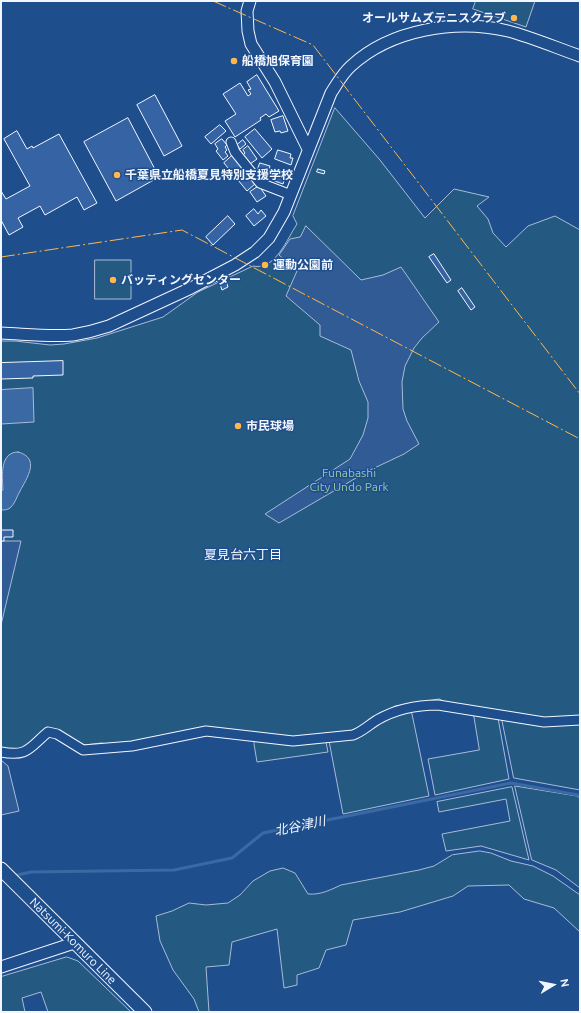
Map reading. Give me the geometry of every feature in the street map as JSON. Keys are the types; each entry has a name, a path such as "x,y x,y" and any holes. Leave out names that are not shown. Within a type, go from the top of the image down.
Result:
{"main road":[{"name":"Natsumi-Komuro Line","path":"6,875 145,1012"}],"street":[{"path":"250,1 247,11 248,31 251,44 275,82 308,149"},
{"path":"1,333 72,335 90,332 109,326 235,265 255,252 269,238 284,212 331,93 340,79 350,67 363,56 397,38 416,32 436,29 472,26 484,27 509,32 580,56"},
{"path":"231,142 235,152 260,183 291,195"},
{"path":"1,752 22,754 29,750 48,732 57,734 83,750 132,746 206,731 293,741 353,735 394,711 425,705 438,705 544,722 580,720"},
{"path":"1,967 74,943"}],"green space":[{"name":"オールサムズテニスクラブ","path":"476,1 535,1 526,27 473,9"},
{"name":"Funabashi City Undo Park","path":"335,108 380,160 425,218 454,189 489,197 477,206 488,219 493,233 506,247 528,226 555,216 580,230 580,717 544,719 450,704 439,699 395,706 356,731 336,735 289,737 221,729 118,745 101,743 85,745 73,742 54,730 25,749 1,749 1,341 50,345 97,338 163,317 198,292 253,266 268,264 280,252 297,224 293,216"},
{"name":"バッティングセンター","path":"95,260 131,260 131,299 95,299"},
{"path":"410,711 412,714 429,796 343,814 329,741 396,713"},
{"path":"474,715 498,718 509,779 435,795 428,759 479,750"},
{"path":"502,719 580,724 580,790 514,778"},
{"path":"255,741 292,744 326,742 328,752 257,762 254,744"},
{"path":"515,786 577,796 580,798 580,888 556,870 532,860"},
{"path":"512,787 529,860 481,846 446,851 442,834 510,821 506,799 439,812 437,802"},
{"path":"480,851 533,866 553,876 580,895 580,932 554,908 524,899 509,885 468,886 453,896 400,912 353,920 346,945 326,950 319,968 297,975 297,985 284,988 277,929 232,942 229,965 206,967 209,1012 199,1012 194,999 173,970 160,941 156,916 172,911 189,903 206,905 228,903 240,895 253,881 270,871 283,868 295,873 308,894 317,894 341,885 434,866 452,855"},
{"path":"67,957 78,961 131,1012 48,1012 41,992 22,998 25,1012 1,1012 1,977"}],"shaded area":[{"path":"306,226 361,280 383,275 401,267 439,322 414,348 405,366 402,382 403,409 407,421 419,444 404,454 368,471 279,523 265,514 350,459 363,435 368,418 368,402 359,381 351,350 320,336 320,325 286,296 297,271 279,255 290,239 300,237"},
{"path":"33,388 34,422 1,424 1,390"},
{"path":"18,452 25,455 29,459 31,464 29,475 12,506 9,509 1,510 3,465 8,456 12,453"},
{"path":"1,541 21,541 1,625"},
{"path":"1,760 8,766 19,811 1,815"}],"building":[{"path":"257,75 279,111 269,117 266,114 260,118 261,120 235,137 225,121 236,114 223,94 240,83 248,96 251,94 248,90 251,89 247,82"},
{"path":"155,95 182,146 164,156 137,105"},
{"path":"283,116 288,131 281,133 280,131 275,132 271,120"},
{"path":"128,118 159,177 116,201 84,142"},
{"path":"220,125 226,131 211,144 205,137"},
{"path":"255,129 272,149 262,158 245,137"},
{"path":"17,131 27,149 32,146 33,148 59,134 97,203 84,210 77,197 45,215 40,206 18,218 23,227 9,235 1,220 1,191 6,199 30,186 4,139"},
{"path":"222,139 227,145 225,147 227,150 225,152 228,156 223,160 216,151 218,149 215,144"},
{"path":"243,140 246,144 240,149 237,145"},
{"path":"248,146 257,159 250,164 243,155 245,153 243,150"},
{"path":"278,150 291,154 290,158 293,158 291,165 275,159"},
{"path":"233,155 256,183 247,191 224,163"},
{"path":"260,163 270,166 269,170 272,171 269,178 261,176 262,173 257,172"},
{"path":"318,169 325,171 324,174 317,172"},
{"path":"276,170 286,174 283,184 272,180"},
{"path":"259,186 266,196 257,202 250,192"},
{"path":"254,209 258,214 261,210 266,216 254,226 246,216"},
{"path":"228,216 235,224 213,245 206,237"},
{"path":"434,254 451,280 447,283 429,257"},
{"path":"226,281 228,287 222,290 220,284"},
{"path":"462,288 475,307 471,310 458,291"},
{"path":"63,361 63,375 1,379 1,363"},
{"path":"1,530 13,530 13,537 4,537 4,541 1,541"}],"waterway":[{"name":"北谷津川","path":"13,876 31,872 174,870 232,858 263,833 511,783 580,796"}],"power":[{"path":"213,1 313,45 580,394"},
{"path":"1,257 182,230 580,439"}],"place":[{"name":"オールサムズテニスクラブ","path":"514,18"},
{"name":"船橋旭保育園","path":"234,61"},
{"name":"千葉県立船橋夏見特別支援学校","path":"117,175"},
{"name":"運動公園前","path":"265,265"},
{"name":"バッティングセンター","path":"113,280"},
{"name":"市民球場","path":"238,426"}],"district":[{"name":"夏見台六丁目","path":"243,555"}]}
